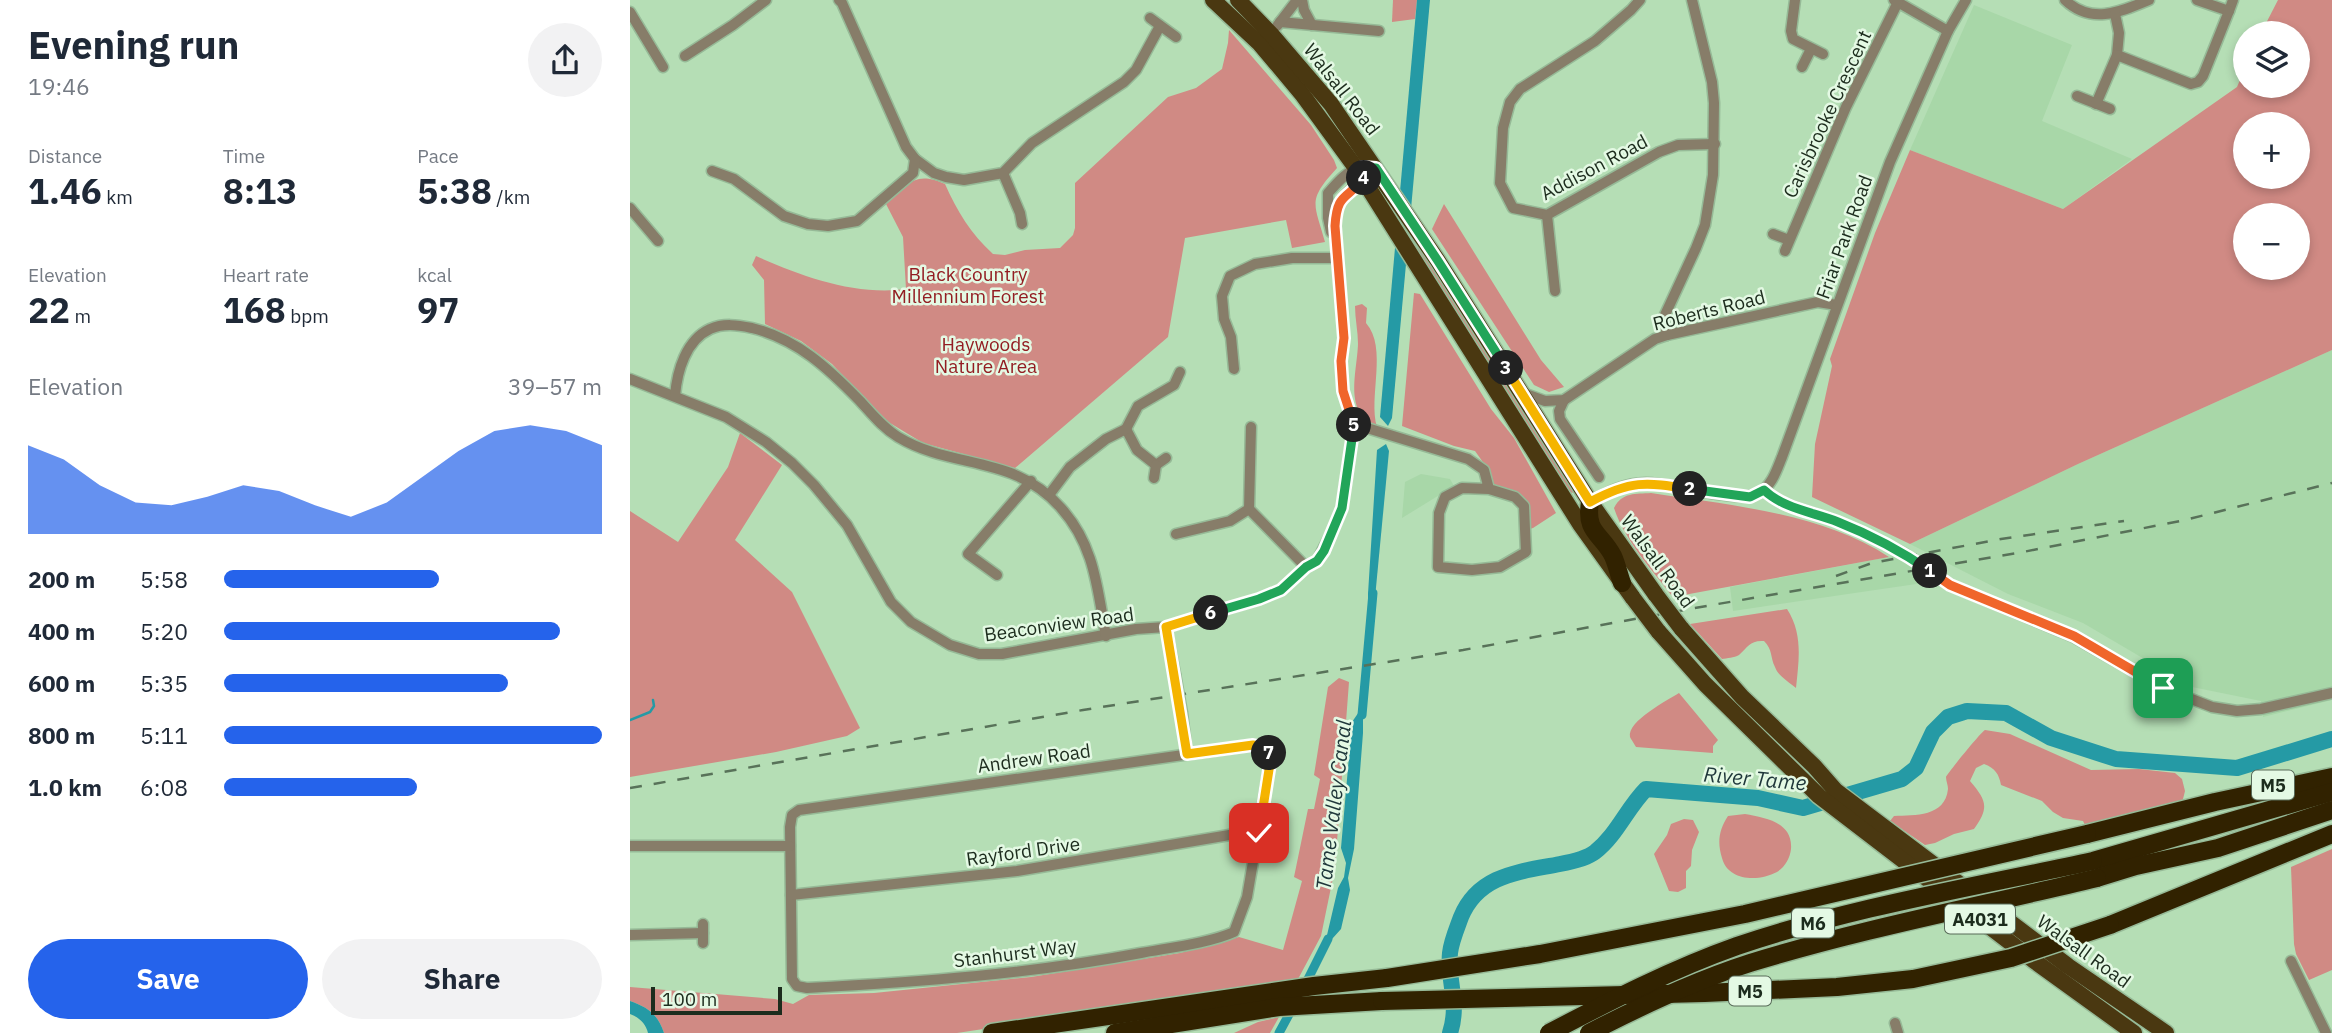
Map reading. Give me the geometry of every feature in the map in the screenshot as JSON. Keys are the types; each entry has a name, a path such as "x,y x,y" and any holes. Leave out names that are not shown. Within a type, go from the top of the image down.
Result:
{"highway":[{"path":"1573,513 1590,502"},
{"path":"1590,502 1590,524 1613,556 1628,591"},
{"name":"M5","path":"2215,802 2332,768"},
{"name":"M5","path":"992,1033 1540,954 1745,914 2215,802 2332,777"},
{"name":"M6","path":"1589,1033 1671,993 1748,964 2095,870 2332,792"},
{"name":"M6","path":"1549,1033 1657,978 1736,947 1820,921 2095,870 2136,866 2218,848 2332,810"},
{"name":"M5","path":"1115,1033 1279,1007 1382,1001 1705,993 1913,979 2011,958 2110,925 2332,834"}],"main road":[{"name":"Walsall Road","path":"1213,0 1270,33 1302,94 1365,171 1395,196 1590,502 1656,596 1724,678 1836,791 2142,1024"},
{"name":"Walsall Road","path":"1238,0 1324,95 1390,220 1573,513 1658,631 1705,684 1819,796 1852,823 2142,1024 2166,1033"}],"street":[{"path":"685,56 766,0"},
{"path":"839,0 906,147 915,159 934,173 964,180 1003,173 1032,143 1130,76 1147,53 1160,26"},
{"path":"1270,33 1300,0 1312,25"},
{"name":"Addison Road","path":"1640,0 1595,41 1520,89 1510,102 1503,128 1500,183 1513,208 1547,215 1659,152 1678,145 1715,144"},
{"path":"1667,335 1664,317 1705,225 1713,175 1715,144 1712,82 1692,0"},
{"path":"1795,0 1791,35 1797,43 1823,54"},
{"name":"Friar Park Road","path":"1764,490 1782,457 1890,162 1948,32 1966,0"},
{"path":"2065,0 2090,15 2115,14 2149,0"},
{"path":"2197,0 2229,11"},
{"path":"2117,55 2184,82 2198,82 2203,76 2233,0"},
{"path":"1896,1 1948,32"},
{"name":"Carisbrooke Crescent","path":"1773,234 1787,246 1846,107 1896,1"},
{"path":"630,12 663,66"},
{"path":"2096,104 2117,55 2119,33 2115,14"},
{"path":"1150,18 1176,37"},
{"path":"1270,33 1312,25 1379,31"},
{"path":"1802,67 1811,49"},
{"path":"2077,96 2110,109"},
{"path":"712,171 734,179 784,216 808,224 828,226 857,221 913,173 915,159"},
{"name":"Beaconview Road","path":"630,379 726,417 766,442 792,463 847,525 891,602 911,622 950,645 979,654 1002,654 1136,629 1166,627 1281,590 1306,567 1317,561 1324,551 1342,508 1354,424 1343,391 1341,361 1344,338 1336,211 1343,196 1365,171"},
{"path":"1003,173 1021,218 1032,212"},
{"path":"630,208 658,241"},
{"path":"1547,215 1555,291"},
{"path":"1234,369 1231,337 1224,319 1222,296 1230,276 1255,264 1292,258 1337,258"},
{"name":"Roberts Road","path":"1564,400 1641,347 1667,335 1818,302 1837,305"},
{"path":"675,396 676,384 690,345 704,332 718,326 734,324 762,331 806,351 832,372 884,427 899,438 927,451 991,466 1031,481 1049,495 1074,523 1093,564 1106,636"},
{"path":"1049,495 1070,467 1106,439 1126,429 1138,406 1174,385 1180,372"},
{"path":"1521,393 1545,401 1564,400 1559,411 1560,419 1592,473"},
{"path":"1354,424 1468,459 1484,470 1489,489"},
{"path":"1251,427 1249,509 1306,567"},
{"path":"1126,429 1137,450 1156,465"},
{"path":"1154,478 1156,465 1166,457"},
{"path":"997,575 968,554 1031,481"},
{"path":"1590,502 1618,488 1645,483 1750,497 1764,490 1782,503 1874,537 1905,554 1950,585 2074,636 2152,682 2212,707 2237,711 2261,709 2332,693"},
{"path":"1462,488 1489,489 1515,497 1524,506 1526,552 1500,567 1472,570 1438,566 1439,513 1445,497 1462,488"},
{"path":"1176,534 1230,521 1249,509"},
{"path":"1166,627 1187,754"},
{"name":"Andrew Road","path":"797,986 792,979 790,846 792,815 799,810 1253,745 1268,750 1271,757 1247,897 1234,932"},
{"name":"Rayford Drive","path":"791,895 1017,871 1247,832 1259,833"},
{"path":"630,846 790,846"},
{"name":"Stanhurst Way","path":"797,986 807,988 883,984 1048,969 1168,948 1234,932"},
{"path":"630,935 703,933"},
{"path":"2291,961 2327,1028"}],"shaded area":[{"path":"1974,5 2072,45 2042,121 2132,159 2063,209 1910,150"},
{"path":"2332,350 2332,700 2263,717 2261,701 2192,687 2083,623 2008,594 1910,544 2078,464"},
{"path":"1421,474 1450,479 1454,486 1402,518 1405,482"},
{"path":"1915,552 1923,583 1733,611 1730,587"}],"green space":[{"path":"1393,0 1417,0 1415,19 1392,22"},
{"path":"2278,0 2332,0 2332,350 2078,464 1910,544 1812,497 1815,444 1832,366 1830,359 1875,233 1910,150 2063,209 2233,90 2233,98 2310,98 2310,21 2267,21"},
{"name":"Haywoods Nature Area","path":"1229,30 1311,125 1334,160 1337,168 1321,188 1316,202 1325,242 1292,248 1286,220 1185,238 1168,337 1015,468 923,443 885,420 832,364 801,341 765,324 764,280 752,265 756,256 829,283 867,290 906,289 903,237 886,204 906,186 919,179 945,184 965,222 993,254 1060,248 1073,235 1075,228 1075,183 1168,97 1196,88 1222,69"},
{"path":"1444,204 1541,360 1564,387 1549,392 1534,385 1432,229"},
{"path":"1419,240 1576,493 1565,492 1417,253"},
{"path":"1414,293 1420,294 1491,409 1514,438 1556,513 1533,528 1530,529 1528,506 1495,489 1490,472 1475,451 1402,426"},
{"path":"1362,304 1367,308 1366,323 1376,346 1377,427 1366,421 1360,412 1354,391 1358,344 1355,306"},
{"path":"740,433 782,465 735,540 792,592 860,728 847,736 776,752 630,777 630,511 678,542 728,467"},
{"path":"1651,493 1743,507 1805,521 1863,542 1889,557 1673,597 1632,544 1614,508 1625,496"},
{"path":"1787,609 1798,637 1796,688 1776,670 1769,647 1764,641 1752,643 1737,656 1722,659 1690,624"},
{"path":"1339,678 1349,682 1335,868 1321,936 1297,981 957,1033 664,1033 651,1012 630,1001 630,987 775,999 793,1004 809,995 874,993 1031,977 1180,953 1239,937 1283,950 1302,881 1294,877 1308,809 1314,809 1320,779 1314,775 1328,687"},
{"path":"1679,693 1718,740 1713,746 1713,753 1636,747 1630,737 1635,724"},
{"path":"1985,730 2010,734 2091,770 2139,769 2175,773 2182,779 2185,791 2182,803 2085,825 2083,821 2063,818 2042,801 2001,785 1996,772 1984,764 1976,768 1970,781 1980,793 1984,804 1982,815 1974,829 1925,845 1890,821 1894,816 1928,813 1941,805 1948,789 1946,777"},
{"path":"1745,814 1777,823 1788,833 1791,849 1785,865 1777,872 1753,878 1737,875 1725,866 1720,847 1723,826 1728,816"},
{"path":"1684,819 1693,820 1699,832 1692,850 1691,866 1686,871 1686,888 1678,892 1669,891 1654,854 1671,824"},
{"path":"2332,849 2332,970 2309,980 2294,944 2291,867"},
{"path":"1279,1017 1270,1033 1234,1033 1258,1022"}],"water":[{"path":"1417,0 1430,0 1392,418 1388,426 1380,417"},
{"path":"1386,444 1389,451 1375,598 1372,604 1368,601 1368,594 1377,450"},
{"path":"1363,706 1354,849 1348,878 1350,890 1341,929 1324,948 1338,888 1344,877 1346,863 1341,848 1352,722"},
{"path":"630,1001 651,1012 664,1033 648,1033 642,1021 630,1014"}],"waterway":[{"name":"Tame Valley Canal","path":"1362,715 1373,593"},
{"path":"630,720 650,712 654,706 653,700"},
{"name":"River Tame","path":"1450,1033 1454,1011 1451,949 1461,917 1469,903 1478,892 1502,877 1574,861 1591,854 1610,838 1646,789 1758,798 1803,808 1902,779 1916,768 1933,732 1948,717 1967,711 2006,713 2051,738 2116,759 2237,768 2332,739"},
{"path":"1303,989 1328,939"},
{"path":"1279,1033 1293,1007"}],"railway":[{"path":"630,788 1083,710 1463,650 2023,552 2185,520 2332,483"},
{"path":"1836,576 1872,563 2001,539 2124,521"}],"route":[{"path":"1259,833 1271,757 1268,750 1253,745 1187,754 1166,627 1281,590 1306,567 1317,561 1334,530 1342,508 1354,424 1343,391 1341,361 1344,338 1336,211 1343,196 1364,180 1363,167 1376,168 1590,502 1618,488 1645,483 1750,497 1764,490 1782,503 1874,537 1905,554 1950,585 2074,636 2163,688"}],"park label":[{"name":"Black Country Millennium Forest","path":"968,285"}]}
